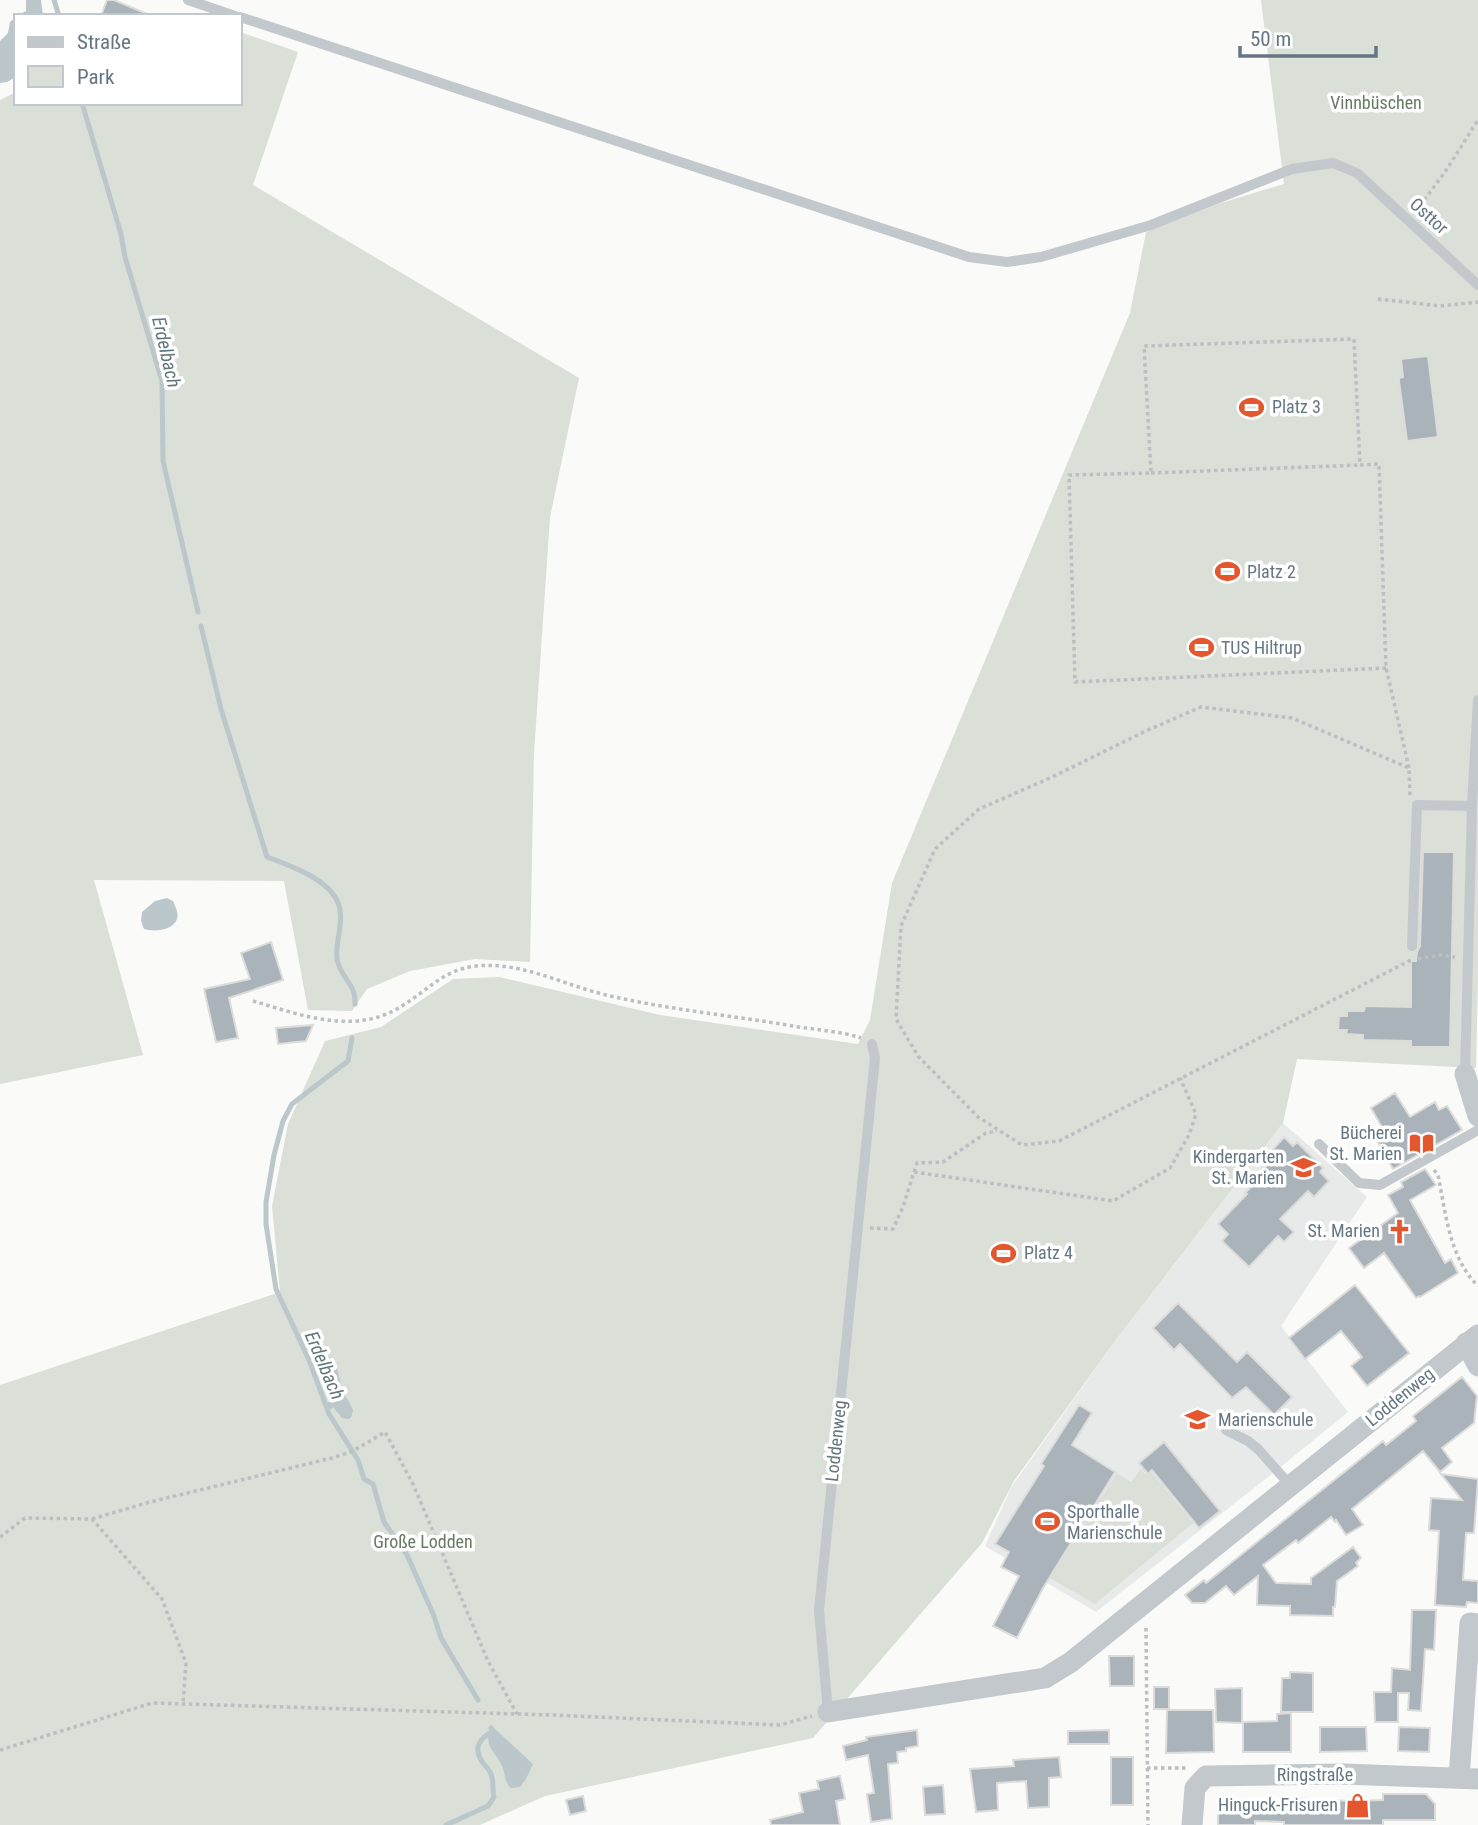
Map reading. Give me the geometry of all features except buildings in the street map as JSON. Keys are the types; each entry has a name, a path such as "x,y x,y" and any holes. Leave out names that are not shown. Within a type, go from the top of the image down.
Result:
{"street":[{"path":"1465,1074 1478,1116"},
{"path":"1472,1339 1478,1366"},
{"name":"Loddenweg","path":"828,1712 1045,1678 1071,1662 1472,1339"},
{"path":"1469,1778 1470,1623 1478,1624"},
{"name":"Ringstraße","path":"1206,1776 1344,1774 1469,1778"},
{"path":"1192,1825 1195,1788 1206,1776"}],"lane":[{"path":"188,0 232,14"},
{"name":"Osttor","path":"242,17 955,253 981,259 1007,262 1041,257 1151,225 1293,169 1333,163 1357,173 1478,285"},
{"path":"1465,1074 1472,806 1478,700"},
{"path":"1412,946 1417,805 1472,806"},
{"name":"Loddenweg","path":"828,1712 819,1610 876,1058 872,1044"},
{"path":"1319,1144 1359,1184 1380,1185 1478,1130"},
{"path":"1226,1430 1258,1449 1290,1485"}],"path":[{"path":"1408,222 1445,172 1478,120"},
{"path":"1378,299 1440,306 1478,302"},
{"path":"1151,473 1144,346 1354,340 1360,465"},
{"path":"1386,668 1075,682 1069,475 1379,464 1386,668 1409,768 1410,806"},
{"path":"1409,768 1292,718 1201,708 979,809 935,849 901,926 896,1019 918,1056 978,1117 1023,1145 1059,1141 1407,961 1440,955 1468,960"},
{"path":"253,1001 318,1020 342,1022 375,1018 401,1007 452,971 477,966 516,968 613,997 860,1037 872,1044"},
{"path":"914,1172 1112,1202 1170,1168 1189,1135 1196,1114 1180,1078"},
{"path":"858,1228 892,1229 903,1207 917,1163 943,1162 985,1133 999,1130"},
{"path":"1426,1159 1438,1175 1455,1252 1478,1286"},
{"path":"0,1537 25,1518 92,1520 158,1500 332,1458 352,1451 384,1432 413,1484 488,1661 517,1714"},
{"path":"92,1520 162,1599 186,1663 183,1704"},
{"path":"1145,1602 1149,1825"},
{"path":"0,1750 152,1703 780,1725 828,1712"},
{"path":"1147,1768 1188,1768 1206,1776"}],"shaded area":[{"name":"Marienschule","path":"1283,1123 1367,1197 1281,1326 1348,1412 1096,1612 985,1546 1012,1486 1118,1337"}],"green space":[{"path":"1261,0 1478,0 1476,1068 1297,1059 1283,1123 1118,1337 1014,1481 982,1543 813,1738 545,1796 480,1825 0,1825 0,1385 280,1292 272,1206 288,1124 325,1041 381,1027 453,979 499,977 660,1015 858,1044 870,1020 892,883 1130,313 1146,232 1221,203 1284,184"},
{"path":"242,33 298,52 253,185 579,378 550,517 534,753 530,962 475,959 410,971 367,989 352,1011 308,1010 284,881 94,880 143,1055 0,1084 0,100 14,93 14,105 242,105"},
{"path":"1141,1469 1146,1475 1151,1472 1193,1523 1095,1604 1050,1578 1117,1473 1131,1482"}],"water":[{"path":"26,0 41,0 43,14 21,14 26,11"},
{"path":"14,19 14,78 0,83 0,41 8,33 10,22"},
{"path":"167,898 173,901 176,910 175,923 162,930 144,929 142,912 155,901"},
{"path":"327,1355 336,1366 343,1391 353,1410 351,1418 342,1418 333,1407 328,1412 325,1404 332,1401 322,1364"},
{"path":"491,1728 533,1764 520,1787 511,1788 507,1783 502,1766 489,1745"}],"waterway":[{"name":"Erdelbach","path":"54,0 58,14"},
{"name":"Erdelbach","path":"83,105 162,381 163,461 198,612"},
{"name":"Erdelbach","path":"201,626 221,709 267,857 311,876 337,900 341,916 337,959 352,988 355,1004"},
{"name":"Erdelbach","path":"352,1038 348,1061 292,1104 283,1121 266,1202 266,1224 276,1289 309,1360 329,1414 358,1460 364,1479 373,1484 384,1522 407,1555 441,1638 478,1700"},
{"path":"446,1825 488,1806 494,1797 491,1774 478,1751 482,1740 493,1731 491,1728"}],"place":[{"name":"Platz 3","path":"1252,407"},
{"name":"Platz 2","path":"1227,572"},
{"name":"TUS Hiltrup","path":"1201,648"},
{"name":"Bücherei St. Marien","path":"1422,1143"},
{"name":"Kindergarten St. Marien","path":"1304,1167"},
{"name":"St. Marien","path":"1400,1231"},
{"name":"Platz 4","path":"1004,1253"},
{"name":"Marienschule","path":"1198,1420"},
{"name":"Sporthalle Marienschule","path":"1047,1522"},
{"name":"Hinguck-Frisuren","path":"1358,1805"}],"park label":[{"name":"Vinnbüschen","path":"1376,103"},
{"name":"Große Lodden","path":"423,1542"}]}
